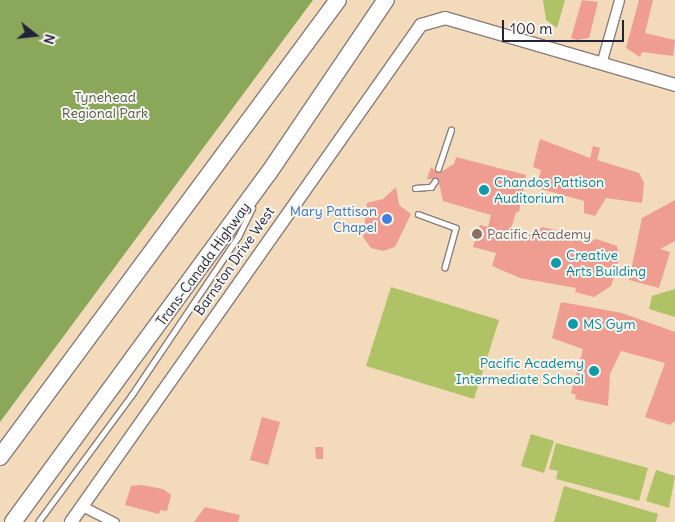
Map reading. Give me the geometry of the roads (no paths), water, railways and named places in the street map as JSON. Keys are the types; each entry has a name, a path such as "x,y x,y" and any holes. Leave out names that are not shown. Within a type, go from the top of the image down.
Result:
{"highway":[{"path":"0,457 338,0"},
{"name":"Trans-Canada Highway","path":"13,522 268,174 386,0"}],"street":[{"path":"618,0 601,64 675,85"},
{"name":"Barnston Drive West","path":"71,522 413,32 427,21 445,18 601,64"},
{"path":"82,506 114,522"}],"lane":[{"path":"438,169 451,130"},
{"path":"38,522 131,396 238,237 268,174"},
{"path":"415,188 431,187 434,181"},
{"path":"418,214 456,228 445,268"}],"place":[{"name":"Chandos Pattison Auditorium","path":"484,190"},
{"name":"Mary Pattison Chapel","path":"387,219"},
{"name":"Pacific Academy","path":"477,234"},
{"name":"Creative Arts Building","path":"556,263"},
{"name":"MS Gym","path":"573,324"},
{"name":"Pacific Academy Intermediate School","path":"594,371"}],"park label":[{"name":"Tynehead Regional Park","path":"105,105"}]}
